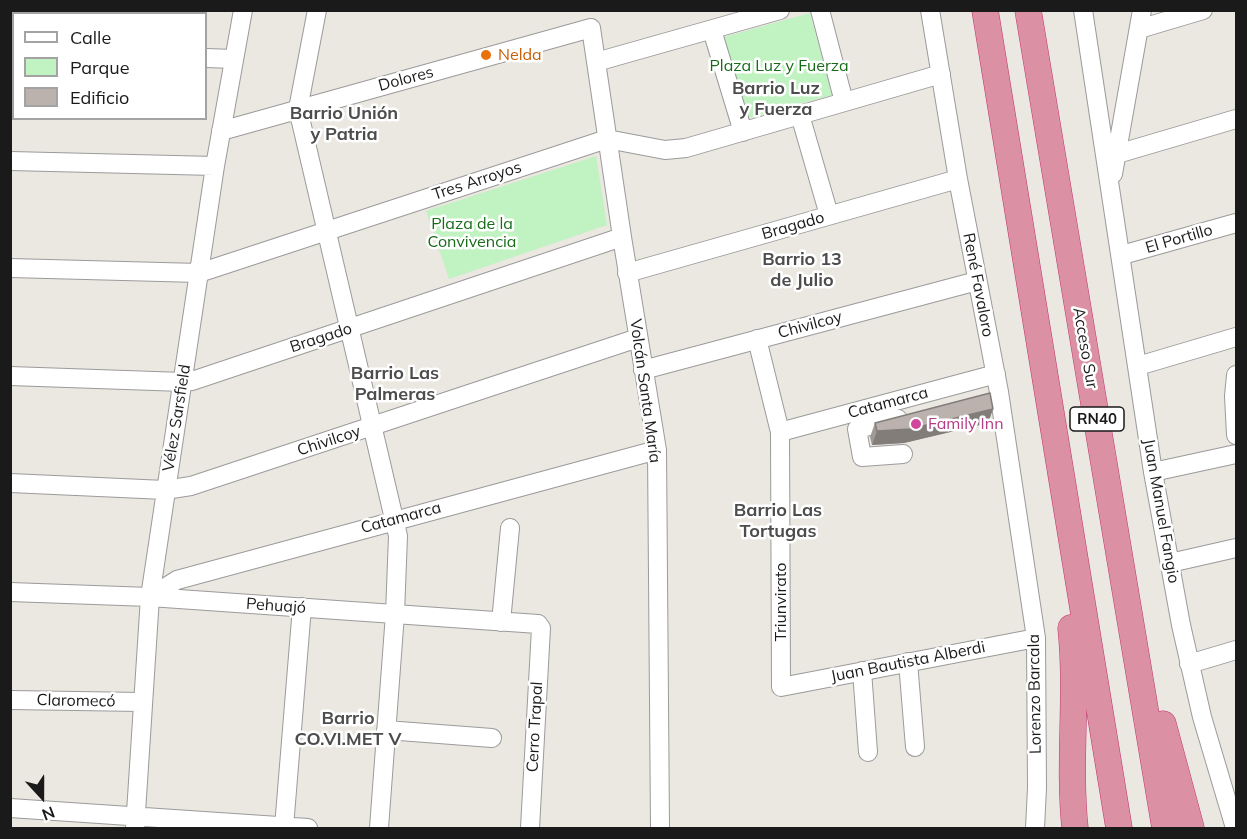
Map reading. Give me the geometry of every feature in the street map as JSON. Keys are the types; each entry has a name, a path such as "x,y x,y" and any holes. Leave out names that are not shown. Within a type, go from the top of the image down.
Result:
{"highway":[{"name":"RN40","path":"985,10 1119,828"},
{"name":"Acceso Sur","path":"1028,10 1165,828"},
{"path":"1054,436 1074,658 1071,757 1075,828"},
{"path":"1111,506 1151,681 1191,828"}],"street":[{"name":"Vélez Sarsfield","path":"135,822 150,597 215,166 243,10"},
{"path":"316,10 298,109 398,536 395,614 379,828"},
{"path":"596,62 780,10"},
{"path":"820,10 844,102"},
{"name":"René Favaloro","path":"930,10 958,178 996,374 1024,559"},
{"name":"Juan Manuel Fangio","path":"1083,10 1170,563 1189,664 1235,828"},
{"path":"1203,10 1141,20 1117,154 1236,119"},
{"name":"Dolores","path":"221,131 591,28"},
{"name":"Volcán Santa María","path":"591,28 627,273 657,450 660,828"},
{"path":"712,30 743,132"},
{"path":"207,58 234,59"},
{"name":"Tres Arroyos","path":"10,268 199,273 607,139 675,150 941,74"},
{"path":"800,115 829,215"},
{"name":"Juan Manuel Fangio","path":"1111,188 1117,154"},
{"path":"10,161 215,166"},
{"name":"Bragado","path":"627,273 958,178"},
{"name":"El Portillo","path":"1122,255 1236,223"},
{"name":"Bragado","path":"10,376 183,382 350,329 622,237"},
{"name":"Chivilcoy","path":"644,370 977,281"},
{"path":"1138,366 1236,337"},
{"name":"Chivilcoy","path":"10,483 165,490 191,486 638,338"},
{"name":"Triunvirato","path":"757,339 780,432 781,687"},
{"name":"Catamarca","path":"780,432 996,374"},
{"path":"1236,375 1234,396 1236,435"},
{"path":"977,398 999,392"},
{"path":"903,454 861,457 857,429 912,415"},
{"name":"Catamarca","path":"150,597 177,579 657,450"},
{"path":"1154,472 1236,454"},
{"path":"501,622 510,528"},
{"path":"1170,563 1236,548"},
{"name":"Lorenzo Barcala","path":"1024,559 1036,638 1038,788 1035,828"},
{"name":"Pehuajó","path":"10,592 150,597 541,626"},
{"path":"284,827 302,608"},
{"name":"Cerro Trapal","path":"530,828 541,626"},
{"name":"Juan Bautista Alberdi","path":"781,687 1036,638"},
{"path":"1189,664 1236,650"},
{"path":"908,662 915,747"},
{"path":"862,671 868,752"},
{"name":"Claromecó","path":"10,700 142,702"},
{"path":"386,730 492,738"},
{"path":"10,808 135,822 308,828"}],"green space":[{"name":"Plaza Luz y Fuerza","path":"810,13 832,95 748,118 724,37"},
{"name":"Plaza de la Convivencia","path":"596,156 607,225 449,279 426,211"}],"building":[{"path":"990,393 993,409 910,429 877,431 875,423"}],"place":[{"name":"Nelda","path":"486,55"},
{"name":"Family Inn","path":"916,424"}],"district":[{"name":"Barrio Luz y Fuerza","path":"776,100"},
{"name":"Barrio Unión y Patria","path":"344,124"},
{"name":"Barrio 13 de Julio","path":"802,270"},
{"name":"Barrio Las Palmeras","path":"395,384"},
{"name":"Barrio Las Tortugas","path":"778,521"},
{"name":"Barrio CO.VI.MET V","path":"348,729"}]}
